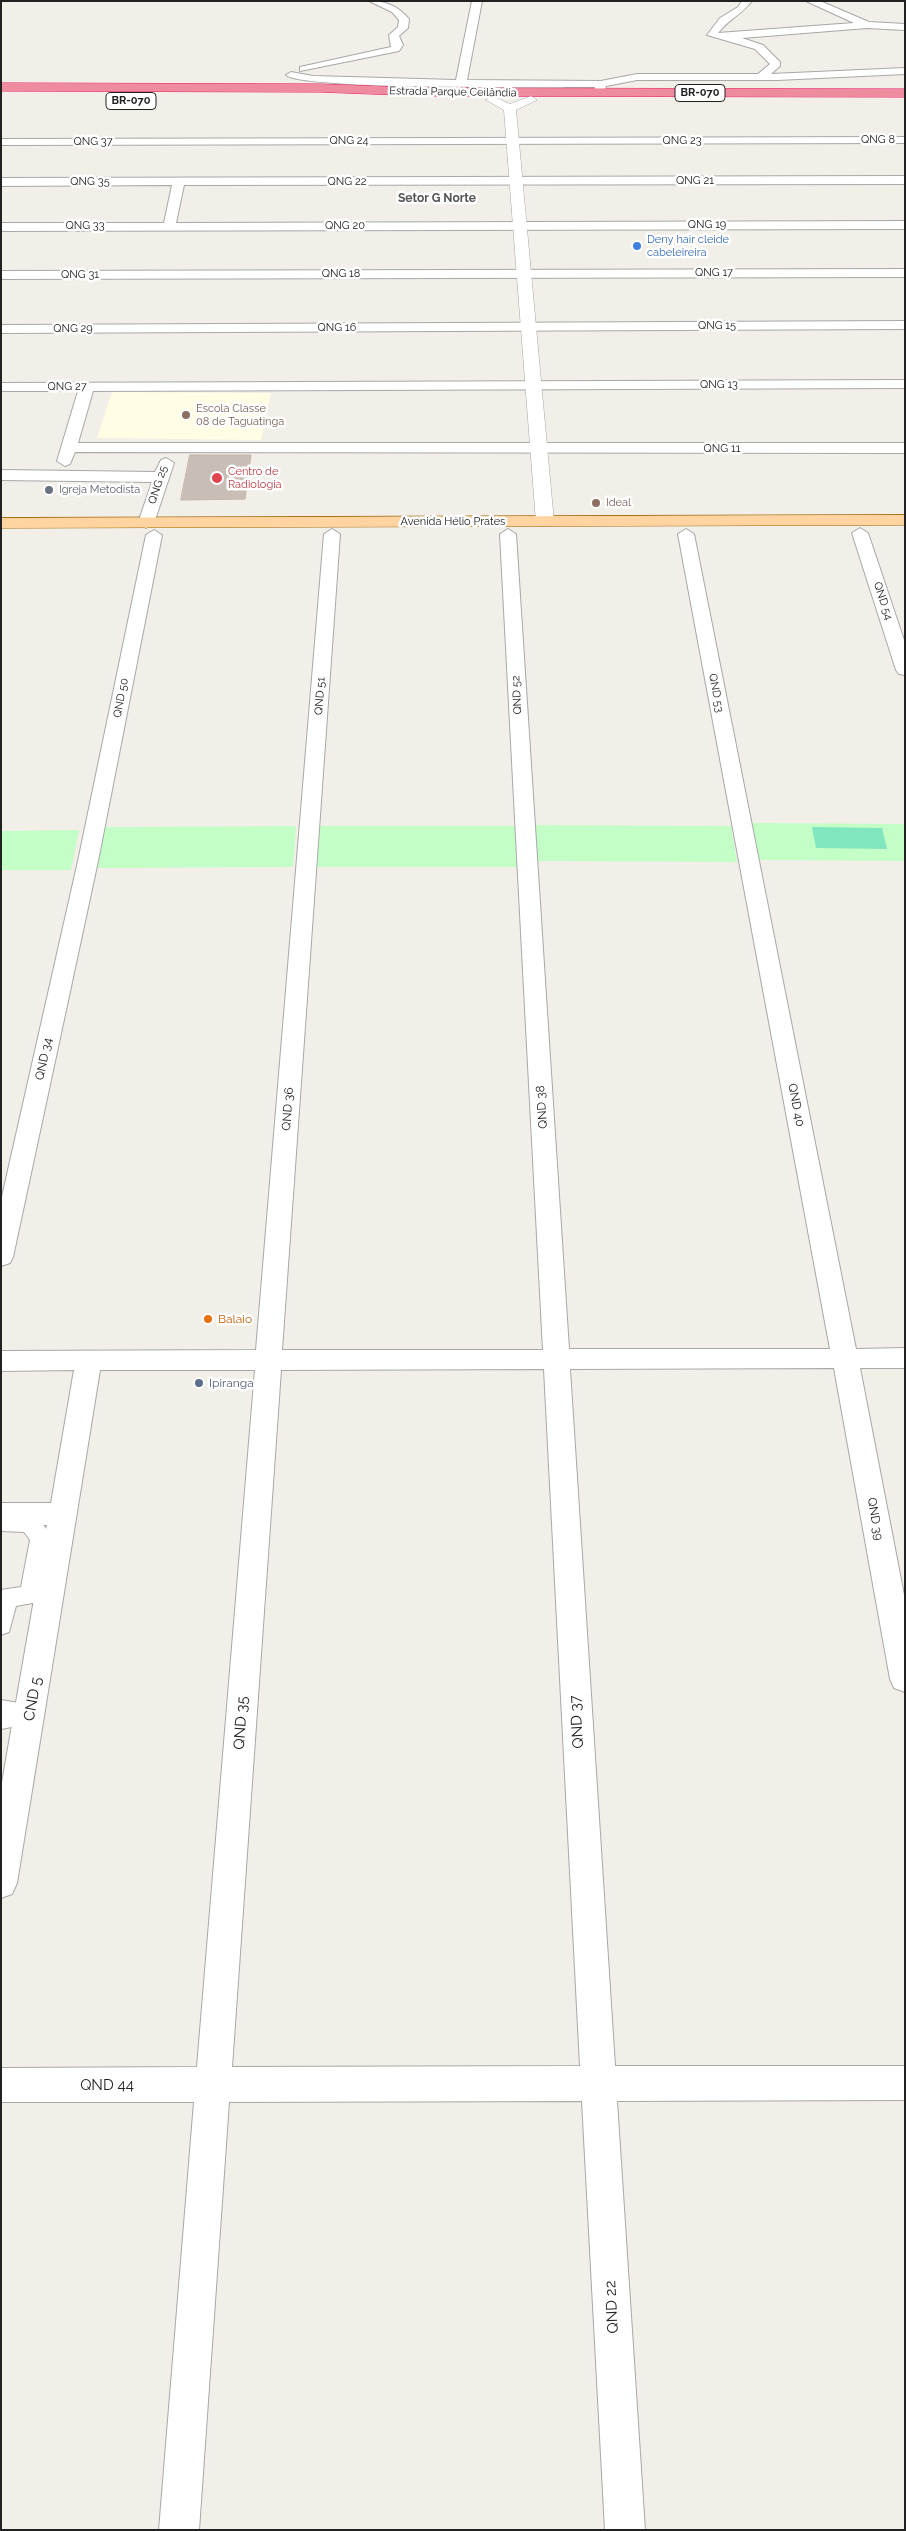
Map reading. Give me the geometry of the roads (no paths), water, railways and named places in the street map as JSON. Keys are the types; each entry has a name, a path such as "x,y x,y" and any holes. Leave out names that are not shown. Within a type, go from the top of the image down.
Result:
{"highway":[{"name":"Estrada Parque Ceilândia","path":"1,87 269,88 426,92 600,88 905,93"},
{"path":"332,100 426,92"},
{"name":"Estrada Parque Ceilândia","path":"208,100 905,99"}],"main road":[{"name":"Avenida Hélio Prates","path":"1,536 63,536 150,529 545,522 905,520"},
{"name":"Avenida Hélio Prates","path":"1,522 150,529 332,534 905,533"},
{"path":"508,534 511,530 519,527 599,526 606,524 606,522"}],"street":[{"path":"269,88 307,68 395,49 398,46 394,35 403,28 404,20 395,10 374,1"},
{"path":"461,84 477,1"},
{"path":"747,1 741,9 720,23 712,35 734,39 765,51 776,64 761,77"},
{"path":"811,1 867,25"},
{"path":"720,37 867,25 905,27"},
{"path":"291,75 313,80 600,88 637,77 761,77 905,71"},
{"path":"492,100 510,108 531,100"},
{"path":"510,108 545,522"},
{"name":"QNG 23","path":"513,141 852,140"},
{"name":"QNG 8","path":"852,140 905,140"},
{"name":"QNG 24","path":"185,142 513,141"},
{"name":"QNG 37","path":"1,142 185,142"},
{"name":"QNG 21","path":"516,182 905,180"},
{"name":"QNG 35","path":"1,182 179,182"},
{"path":"169,226 179,182"},
{"name":"QNG 22","path":"179,182 516,182"},
{"name":"QNG 19","path":"520,226 899,225"},
{"name":"QNG 20","path":"169,226 520,226"},
{"name":"QNG 33","path":"1,227 169,226"},
{"name":"QNG 17","path":"524,274 905,272"},
{"name":"QNG 18","path":"158,274 524,274"},
{"name":"QNG 31","path":"1,275 158,274"},
{"name":"QNG 15","path":"528,327 905,325"},
{"name":"QNG 16","path":"146,328 528,327"},
{"name":"QNG 29","path":"1,329 146,328"},
{"name":"QNG 13","path":"133,386 905,384"},
{"path":"62,476 68,447 87,386"},
{"name":"QNG 27","path":"1,387 133,386"},
{"name":"QNG 11","path":"68,447 905,448"},
{"name":"QNG 25","path":"150,529 161,477 170,448"},
{"path":"1,476 161,477"},
{"name":"QND 50","path":"88,860 150,529"},
{"name":"QND 54","path":"860,533 905,670"},
{"name":"QND 51","path":"307,858 332,534"},
{"name":"QND 52","path":"508,534 526,855"},
{"name":"QND 53","path":"686,534 746,852"},
{"name":"QND 40","path":"746,852 845,1358"},
{"name":"QND 38","path":"526,855 544,1137 555,1360"},
{"name":"QND 36","path":"269,1360 307,858"},
{"name":"QND 34","path":"1,1257 88,860"},
{"name":"QND 39","path":"845,1358 905,1679"},
{"path":"1,1361 905,1358"},
{"name":"CND 5","path":"1,1883 89,1360"},
{"name":"QND 35","path":"179,2530 269,1360"},
{"name":"QND 37","path":"555,1360 599,2085"},
{"path":"1,1514 64,1514"},
{"path":"1,1524 29,1524 41,1538 30,1596 7,1597 1,1626"},
{"path":"1,1710 11,1710 9,1719 1,1719"},
{"name":"QND 44","path":"1,2085 905,2083"},
{"name":"QND 22","path":"599,2085 624,2530"}],"place":[{"name":"Deny hair cleide cabeleireira","path":"637,246"},
{"name":"Escola Classe 08 de Taguatinga","path":"186,415"},
{"name":"Centro de Radiologia","path":"217,478"},
{"name":"Igreja Metodista","path":"49,490"},
{"name":"Ideal","path":"596,503"},
{"name":"Balaio","path":"208,1319"},
{"name":"Ipiranga","path":"199,1383"}],"district":[{"name":"Setor G Norte","path":"437,198"}]}
